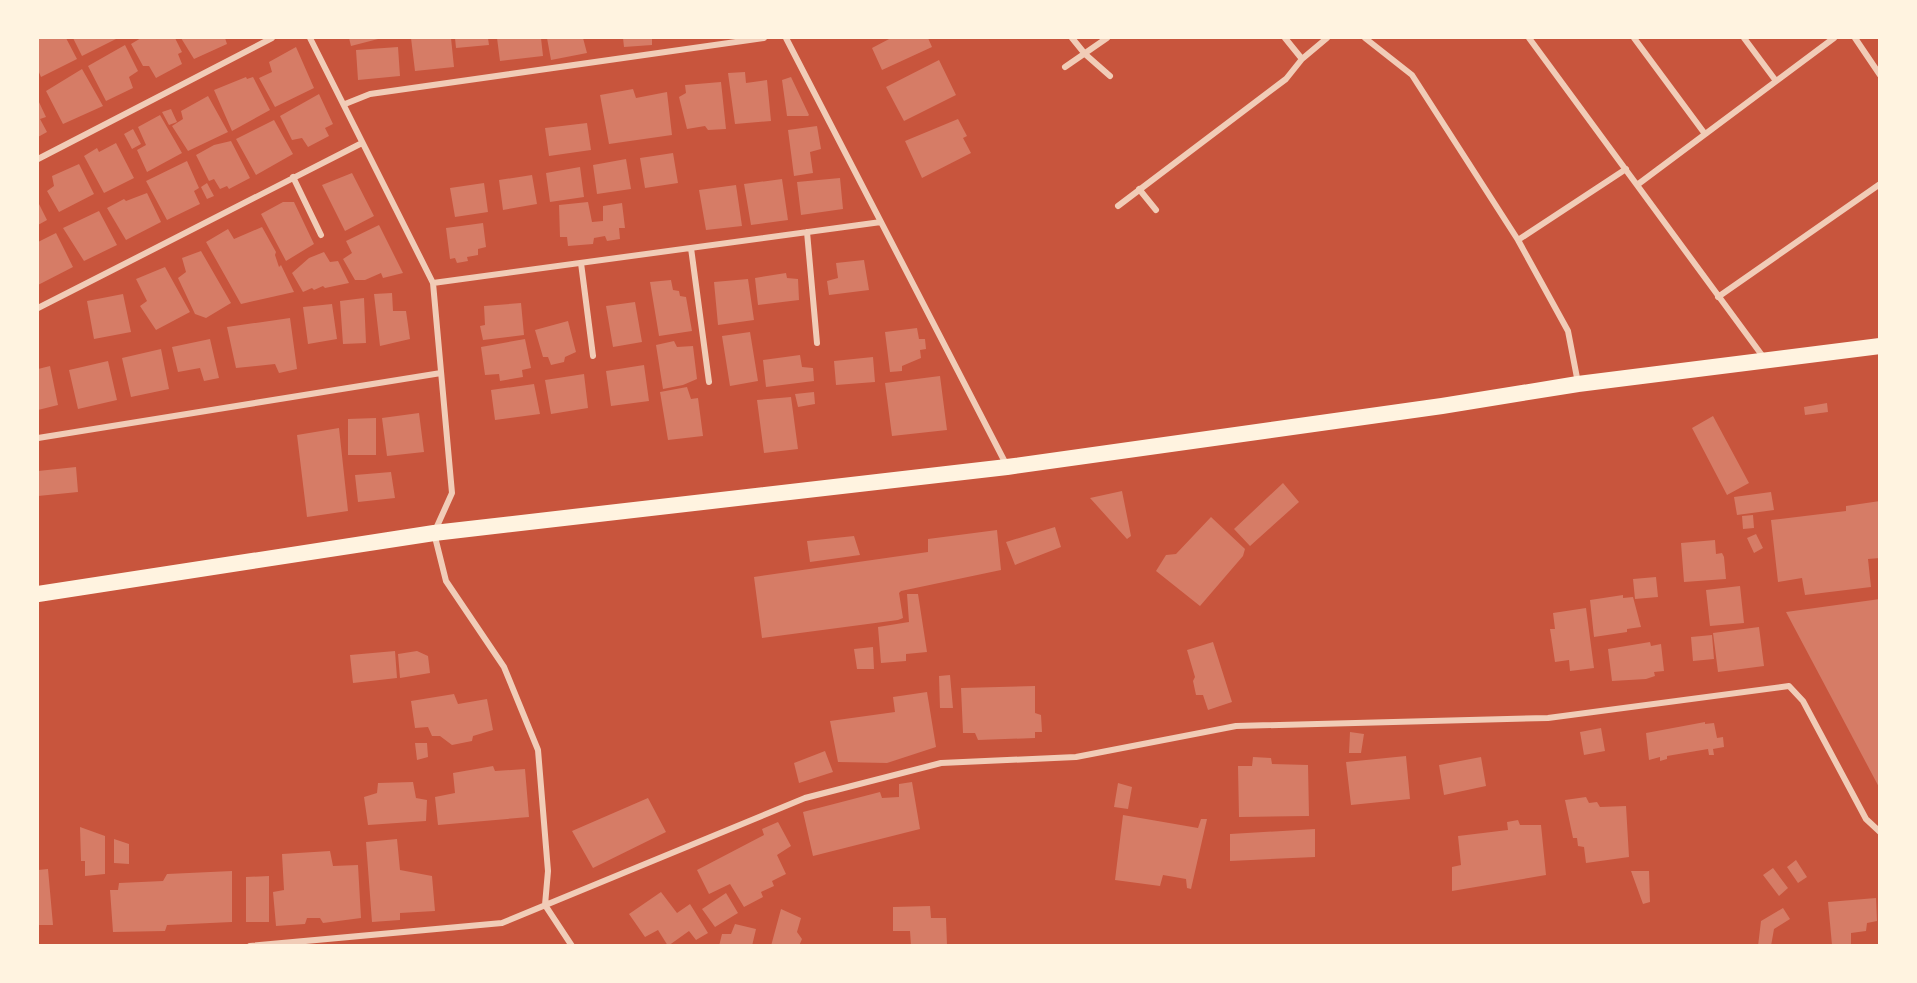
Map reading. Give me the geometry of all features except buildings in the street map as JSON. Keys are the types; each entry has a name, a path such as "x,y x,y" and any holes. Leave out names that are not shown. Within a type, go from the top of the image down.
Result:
{"highway":[{"path":"38,594 434,533 1007,467 1442,406 1578,384 1880,346"}],"street":[{"path":"38,159 272,38"},
{"path":"310,38 433,283 452,493 434,533 446,581 504,668 538,750 548,870 545,905 572,945"},
{"path":"345,104 370,94 764,38"},
{"path":"786,38 1007,467"},
{"path":"1072,38 1085,54 1110,76"},
{"path":"1065,67 1107,38"},
{"path":"1285,38 1302,59"},
{"path":"1118,206 1286,79 1302,59 1327,38"},
{"path":"1365,38 1412,75 1518,240 1568,331 1578,384"},
{"path":"1529,38 1766,361"},
{"path":"1634,38 1705,134"},
{"path":"1744,38 1776,81"},
{"path":"1637,184 1834,38"},
{"path":"1855,38 1880,75"},
{"path":"38,308 362,143"},
{"path":"1518,240 1626,169"},
{"path":"293,177 321,235"},
{"path":"1718,297 1880,184"},
{"path":"1139,189 1156,210"},
{"path":"433,283 881,222"},
{"path":"807,232 817,343"},
{"path":"691,248 709,382"},
{"path":"581,263 593,356"},
{"path":"38,438 441,373"},
{"path":"250,945 501,923 805,798 941,763 1076,757 1236,726 1548,718 1789,686 1803,701 1866,819 1880,832"}]}
